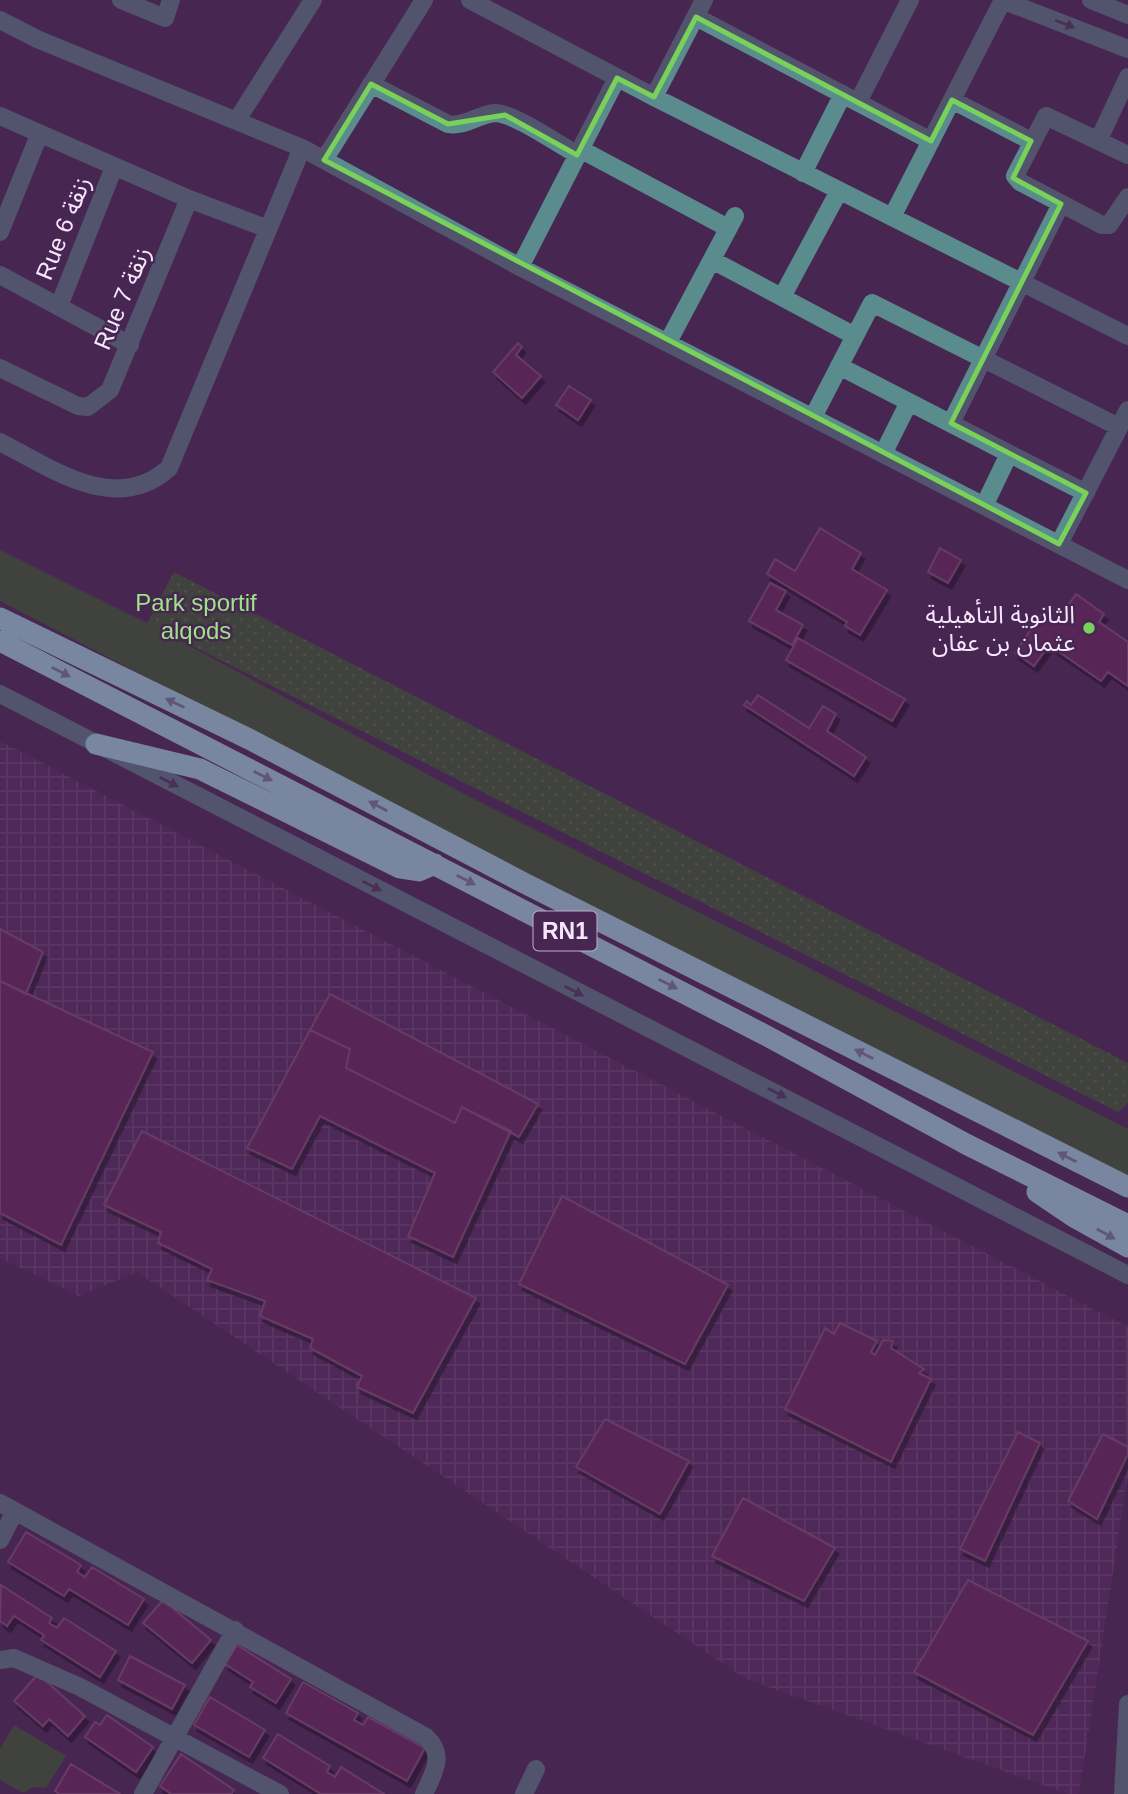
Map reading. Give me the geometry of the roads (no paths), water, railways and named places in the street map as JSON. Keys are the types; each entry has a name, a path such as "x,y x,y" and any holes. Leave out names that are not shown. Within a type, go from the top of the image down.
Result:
{"highway":[{"name":"RN1","path":"0,618 249,739 524,883 1128,1187"},
{"name":"RN1","path":"0,641 767,1036 966,1144 1128,1225"},
{"path":"96,744 201,769 400,868 419,871 435,864"},
{"path":"966,1144 1074,1217 1128,1247"}],"street":[{"path":"121,0 165,18 171,0"},
{"path":"237,120 313,0"},
{"path":"324,160 424,0"},
{"path":"470,0 654,97 1128,336"},
{"path":"654,97 704,0"},
{"path":"803,173 909,0"},
{"path":"892,217 1002,0 1128,49"},
{"path":"1091,0 1128,15"},
{"path":"696,17 931,141"},
{"path":"0,20 37,39 302,148 520,267 884,452 1128,580"},
{"path":"1099,139 1128,77"},
{"path":"520,267 617,78"},
{"path":"371,84 448,124 456,125 497,113 505,115 731,222 668,342"},
{"path":"952,100 1031,141"},
{"path":"0,116 189,199 268,229"},
{"path":"1128,155 1046,116 1015,176 1061,204 1109,225 1128,197"},
{"path":"0,232 39,135"},
{"path":"0,442 91,487 109,490 132,488 160,476 175,456 302,148"},
{"name":"Rue 6 زنقة","path":"58,306 114,167"},
{"path":"782,297 839,191"},
{"name":"Rue 7 زنقة","path":"0,368 67,402 88,407 110,390 189,199"},
{"path":"951,423 1061,204"},
{"path":"712,261 853,335"},
{"path":"0,275 130,345"},
{"path":"813,417 853,335 872,303 1118,427"},
{"path":"839,366 1086,493"},
{"path":"884,452 909,402"},
{"path":"1059,544 1128,410"},
{"path":"984,506 1009,454"},
{"path":"0,694 1128,1275"},
{"path":"0,1539 8,1507 426,1737 435,1748 437,1761 424,1794"},
{"path":"144,1794 235,1630"},
{"path":"0,1660 14,1658 80,1687 174,1740 280,1794"},
{"path":"1123,1794 1128,1704"},
{"path":"524,1794 536,1769"}],"place":[{"name":"الثانوية التأهيلية عثمان بن عفان","path":"1089,628"}],"park label":[{"name":"Park sportif alqods","path":"196,616"}]}
